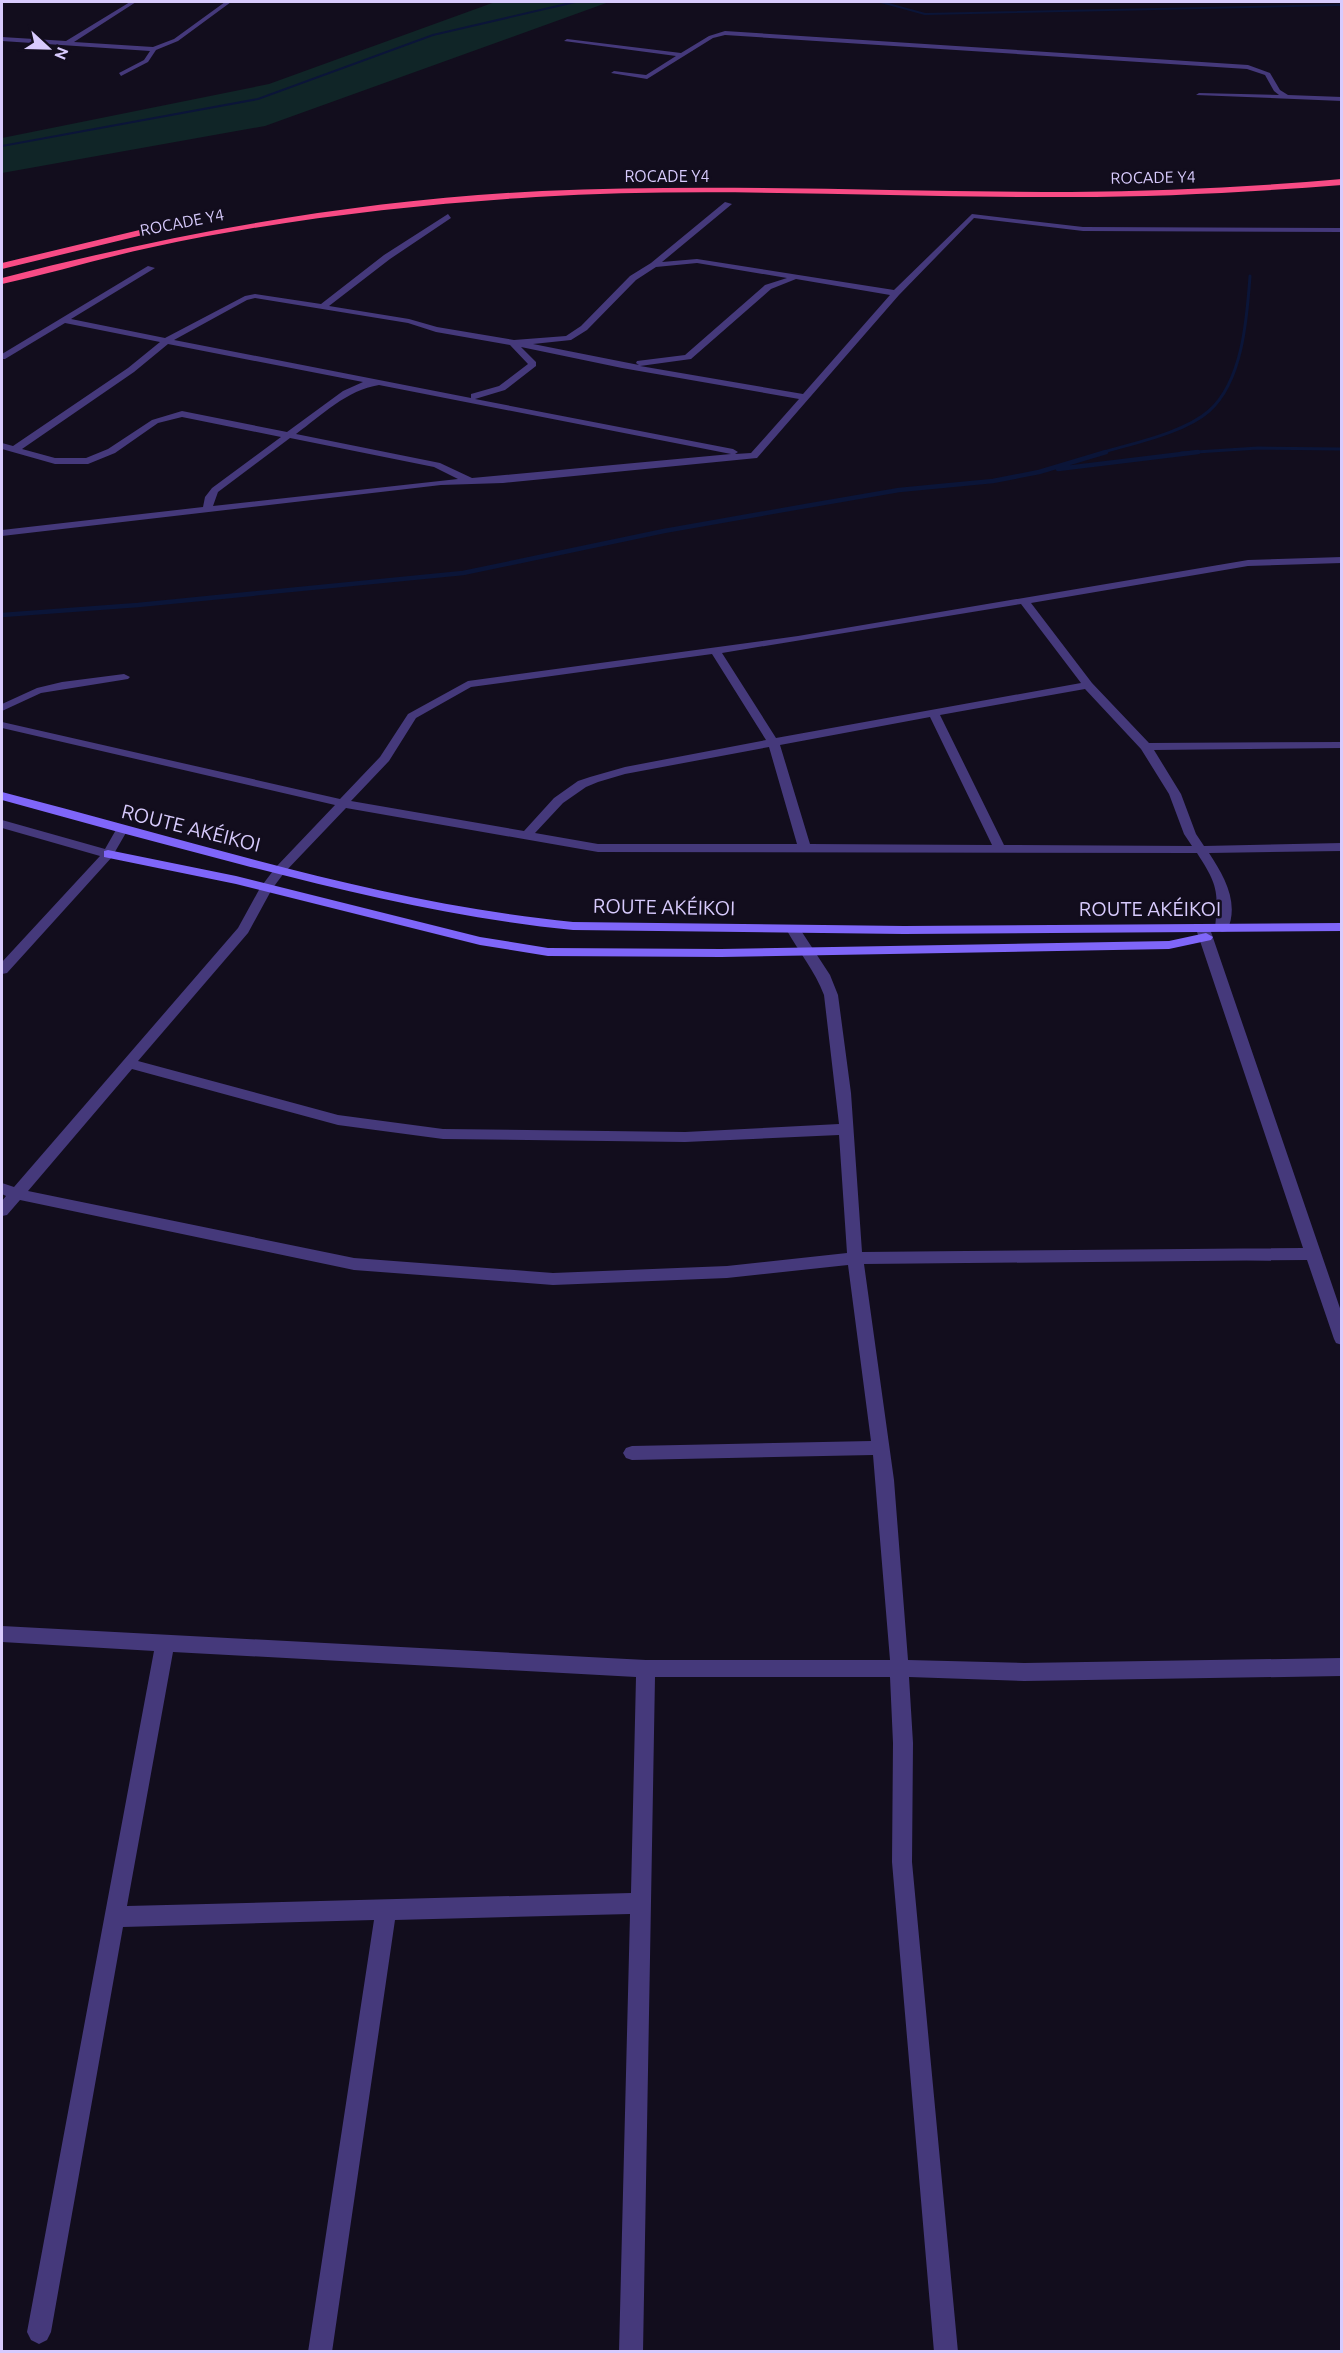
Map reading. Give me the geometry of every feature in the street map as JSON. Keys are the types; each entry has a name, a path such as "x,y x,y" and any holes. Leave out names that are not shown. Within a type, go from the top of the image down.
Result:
{"highway":[{"name":"ROCADE Y4","path":"1211,180 1330,172"},
{"name":"ROCADE Y4","path":"648,180 837,181"},
{"name":"ROCADE Y4","path":"2,281 82,258 226,229 357,209 463,198 630,191 1150,193 1341,182"},
{"name":"ROCADE Y4","path":"2,266 165,228"}],"street":[{"path":"68,43 133,2"},
{"path":"2,39 154,49 176,40 228,2"},
{"path":"614,73 647,77 711,37 725,33 1257,68 1268,74 1277,91 1287,97"},
{"path":"567,40 682,56"},
{"path":"121,75 146,61 154,49"},
{"path":"1199,95 1341,99"},
{"path":"513,342 568,338 590,324 601,308 633,278 654,265 728,204"},
{"path":"322,307 387,257 448,216"},
{"path":"2,533 208,508 470,481 754,456 896,293 972,216 1083,229 1341,230"},
{"path":"654,265 697,261 896,293"},
{"path":"2,357 151,268"},
{"path":"622,365 688,357 768,287 801,278"},
{"path":"14,450 122,376 169,339 245,298 255,296 805,397"},
{"path":"61,320 169,339 754,456"},
{"path":"462,397 481,395 502,388 533,364 513,342"},
{"path":"208,508 210,497 215,490 354,388 386,382"},
{"path":"2,446 60,463 90,461 158,418 182,414 437,465 470,481"},
{"path":"2,1211 9,1191 128,1063 243,930 266,888 280,870 345,804 385,759 412,716 468,684 716,651 1248,563 1341,560"},
{"path":"1023,600 1088,685 1146,747 1175,794 1190,834 1220,879 1225,899 1222,928"},
{"path":"716,651 773,742 805,849"},
{"path":"2,708 37,691 124,677"},
{"path":"526,837 545,814 583,784 773,742 1088,685"},
{"path":"934,713 1000,849"},
{"path":"2,725 345,804 526,837 608,849 1126,851 1341,847"},
{"path":"1146,747 1341,745"},
{"name":"ROUTE AKÉIKOI","path":"2,796 122,831 418,904 523,922 573,926 1205,933"},
{"path":"2,824 108,854"},
{"path":"2,970 108,854 122,831"},
{"name":"ROUTE AKÉIKOI","path":"108,854 146,860 469,938 548,952 805,951 1170,945 1222,928 1341,927"},
{"path":"793,929 805,951 823,975 831,995 847,1130 855,1258 881,1448 900,1668 903,1743 902,1862 946,2352"},
{"path":"1205,933 1341,1339"},
{"path":"128,1063 338,1120 443,1134 685,1137 847,1130"},
{"path":"9,1191 354,1264 553,1279 727,1272 855,1258 1313,1254"},
{"path":"632,1454 881,1448"},
{"path":"2,1634 646,1669 900,1668 1024,1672 1341,1668"},
{"path":"39,2332 165,1643"},
{"path":"631,2352 646,1669"},
{"path":"114,1917 641,1903"},
{"path":"320,2352 386,1910"}],"green space":[{"path":"495,2 609,2 265,126 2,173 2,138 269,84"}],"waterway":[{"path":"2,146 258,99 433,35 575,2"},
{"path":"881,2 925,14 1342,5"},
{"path":"1101,453 1186,425 1209,411 1220,398 1229,383 1241,348 1250,276"},
{"path":"1181,453 1258,448 1342,449"},
{"path":"2,615 138,605 463,573 664,531 806,506 899,490 993,481 1039,472 1106,452"},
{"path":"1058,469 1198,452"}]}
